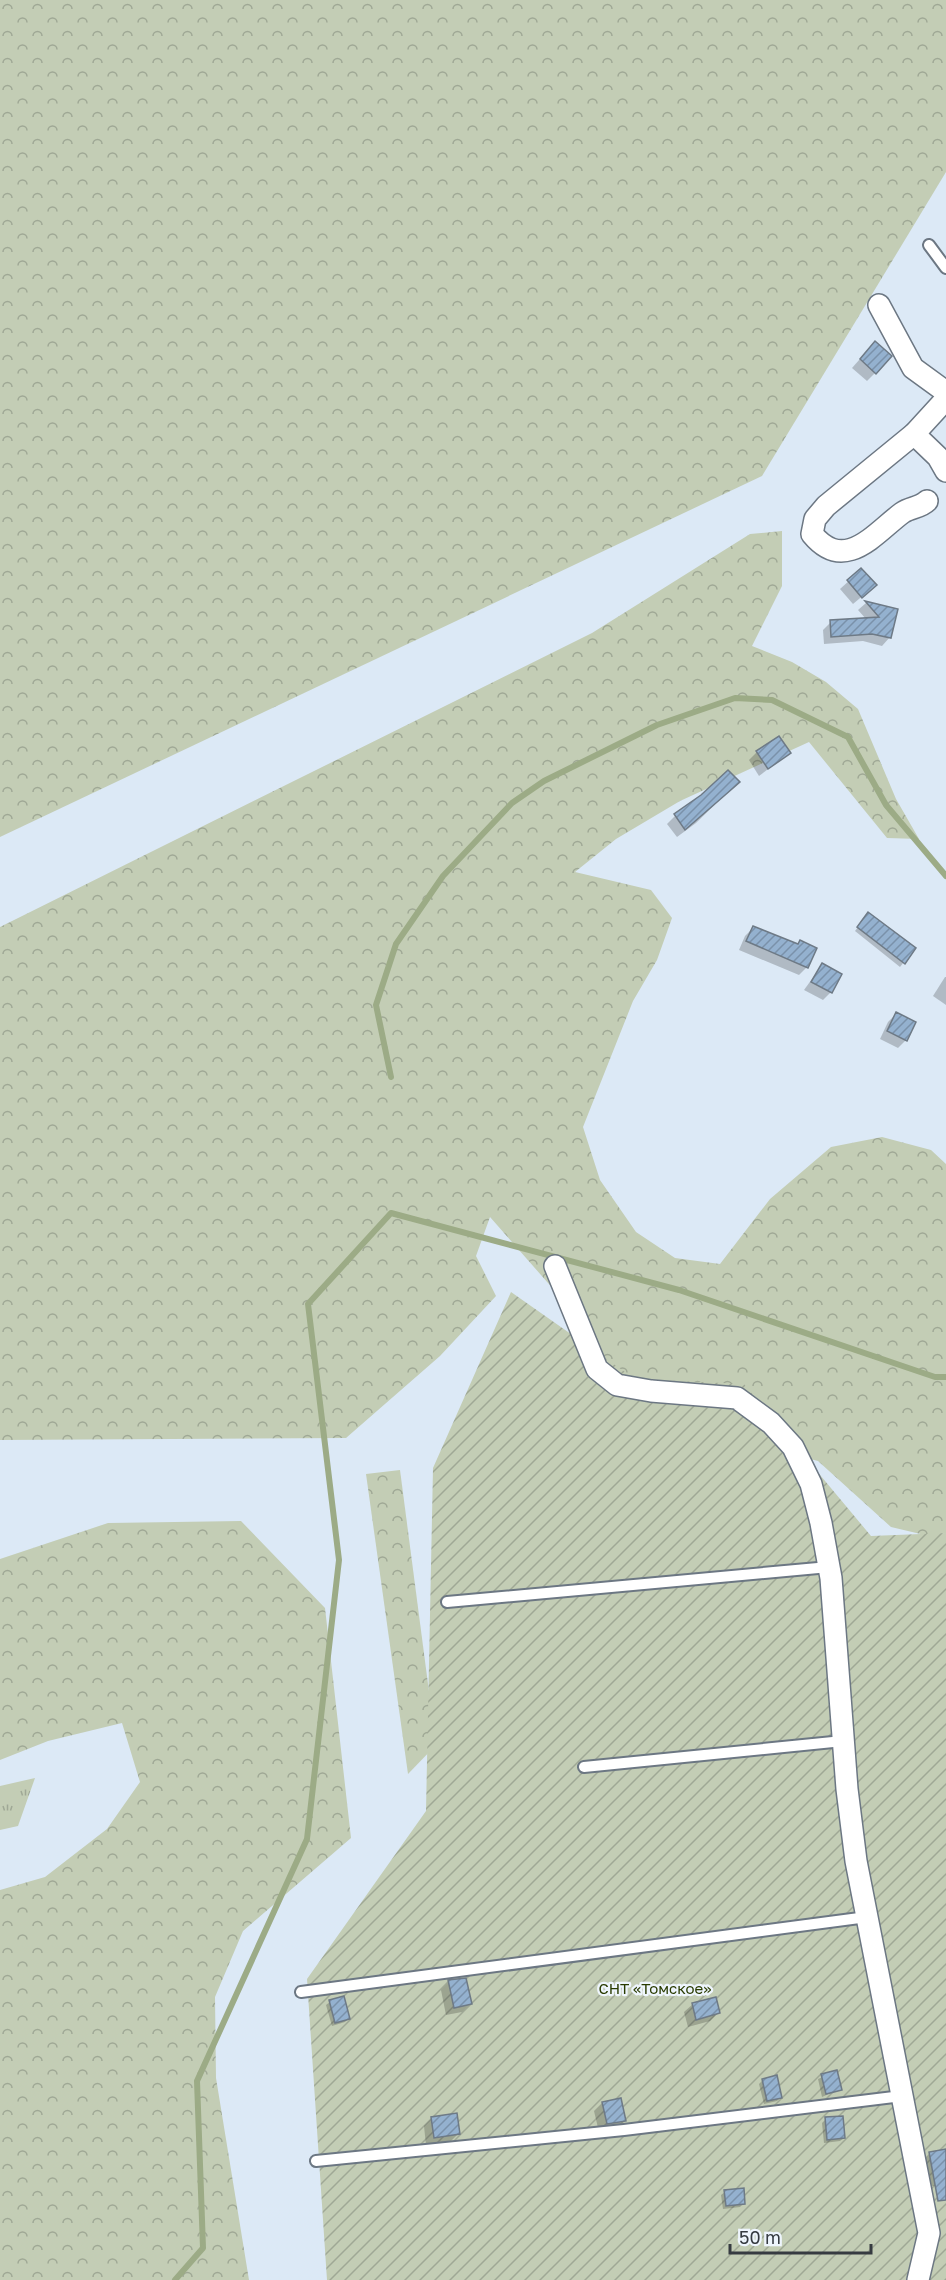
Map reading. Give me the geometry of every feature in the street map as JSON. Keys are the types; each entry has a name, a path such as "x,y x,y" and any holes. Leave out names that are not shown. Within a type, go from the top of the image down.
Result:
{"street":[{"path":"879,305 913,368 946,392"},
{"path":"927,501 921,507 904,511 873,540 851,549 837,552 818,541 812,534 816,519 826,506 914,434 946,399"},
{"path":"914,434 938,457 946,471"},
{"path":"555,1266 597,1369 617,1385 651,1391 737,1398 771,1423 794,1447 811,1484 829,1567 855,1862 929,2233 918,2280"}],"lane":[{"path":"929,245 946,268"},
{"path":"447,1602 829,1567"},
{"path":"584,1767 843,1741"},
{"path":"301,1992 867,1917"},
{"path":"316,2161 624,2130 902,2096"}],"green space":[{"path":"0,0 946,0 946,172 762,476 0,837"},
{"path":"782,531 782,586 752,646 792,662 826,682 858,709 896,799 919,839 887,838 809,742 680,801 616,839 575,872 651,890 672,918 657,960 633,1001 583,1127 600,1180 636,1232 675,1258 720,1264 770,1199 831,1147 882,1137 931,1150 946,1164 946,1533 929,1536 891,1527 818,1461 791,1454 696,1397 606,1370 577,1316 490,1217 476,1256 496,1296 440,1356 346,1438 0,1440 0,927 592,633 750,534"},
{"name":"СНТ «Томское»","path":"511,1292 635,1379 744,1384 871,1536 946,1533 946,2280 327,2280 307,1979 426,1811 433,1468"},
{"path":"400,1470 436,1745 408,1774 366,1474"},
{"path":"241,1521 325,1608 351,1838 243,1931 215,1997 216,2078 249,2280 0,2280 0,1890 45,1877 107,1829 140,1782 122,1723 48,1741 0,1760 0,1559 108,1523"},
{"path":"35,1778 18,1826 0,1830 0,1786"}],"building":[{"path":"875,341 892,356 876,374 860,359"},
{"path":"861,568 877,585 862,598 847,580"},
{"path":"865,601 898,609 891,638 872,634 831,637 830,620 879,617"},
{"path":"779,736 791,753 768,769 756,751"},
{"path":"728,770 740,782 685,830 674,814 701,795"},
{"path":"868,912 916,948 905,964 857,927"},
{"path":"753,926 798,944 800,940 817,948 808,968 746,941"},
{"path":"822,963 842,974 832,993 811,982"},
{"path":"896,1012 916,1022 907,1041 887,1031"},
{"path":"466,1978 472,2004 454,2008 448,1980"},
{"path":"344,1996 350,2019 335,2023 329,2000"},
{"path":"716,1997 720,2013 696,2020 692,2003"},
{"path":"837,2070 842,2090 826,2094 821,2074"},
{"path":"777,2075 782,2098 767,2101 762,2079"},
{"path":"621,2098 626,2121 607,2124 602,2102"},
{"path":"457,2113 460,2134 434,2138 431,2117"},
{"path":"843,2116 845,2138 827,2140 825,2117"},
{"path":"946,2149 946,2200 938,2201 929,2152"},
{"path":"744,2188 745,2204 726,2206 724,2190"}],"waterway":[{"path":"391,1077 376,1005 396,944 443,876 512,803 544,781 657,725 735,698 772,700 848,737 886,805 946,876"},
{"path":"175,2280 203,2248 197,2081 307,1839 339,1560 308,1304 391,1213 679,1290 935,1377 946,1377"}]}
